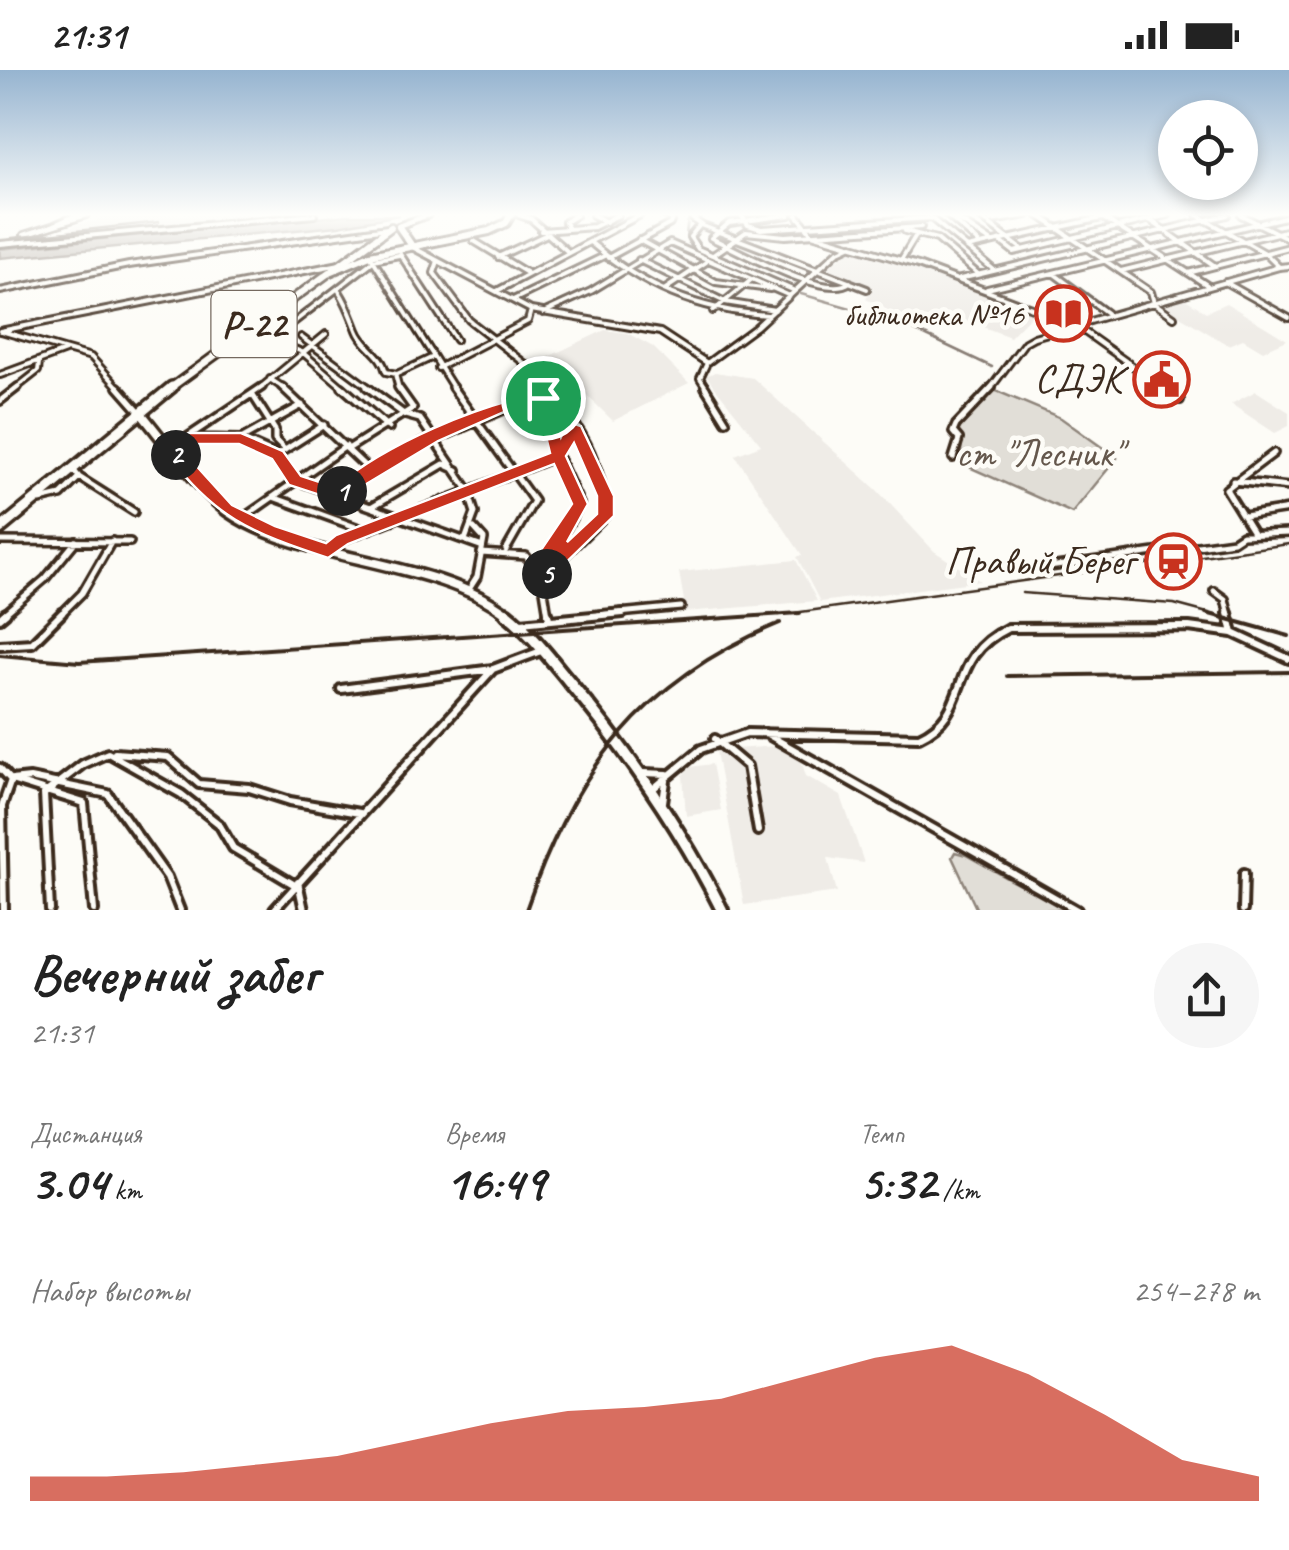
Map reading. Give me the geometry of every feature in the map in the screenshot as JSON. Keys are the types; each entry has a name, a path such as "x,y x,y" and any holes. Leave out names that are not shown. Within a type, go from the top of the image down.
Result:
{"highway":[{"name":"Р-22","path":"0,529 160,395 330,272 382,254"}],"main road":[{"path":"330,272 354,254"},
{"path":"140,412 204,490 243,518 328,551 468,591 491,600 521,622 644,773 722,910"}],"street":[{"path":"0,290 195,254"},
{"path":"388,427 302,352 270,340 339,291 348,277 372,257 399,254"},
{"path":"401,254 456,340"},
{"path":"425,254 541,314 660,332 704,362"},
{"path":"494,254 527,273"},
{"path":"498,257 503,254"},
{"path":"498,291 524,280 527,273 561,254"},
{"path":"603,254 625,270 712,311 768,315"},
{"path":"512,300 611,254"},
{"path":"541,314 649,254"},
{"path":"657,254 738,291 773,289"},
{"path":"691,254 773,289 792,293"},
{"path":"710,254 792,293"},
{"path":"741,254 823,288 843,287 850,282"},
{"path":"780,254 868,289"},
{"path":"726,420 701,380 704,362 775,310 839,254"},
{"path":"882,254 1072,322 1180,400"},
{"path":"901,260 905,254"},
{"path":"955,254 978,274"},
{"path":"975,254 994,270"},
{"path":"958,280 1063,254"},
{"path":"1094,254 1150,292 1165,297"},
{"path":"984,290 1126,254"},
{"path":"1159,254 1206,285"},
{"path":"1120,272 1195,254"},
{"path":"1196,254 1215,266"},
{"path":"1188,273 1256,254"},
{"path":"1266,254 1279,267"},
{"path":"372,257 438,368 534,504 506,550"},
{"path":"639,260 725,302 775,310"},
{"path":"438,262 434,273 452,301 493,340 517,355 548,388 546,397 558,456 580,504 554,550 538,566"},
{"path":"664,290 706,262"},
{"path":"0,331 340,264"},
{"path":"953,458 959,439 953,432 956,424 990,391 1024,342 1072,322 1222,280 1289,266"},
{"path":"1053,273 1106,313"},
{"path":"712,311 751,280"},
{"path":"1222,280 1289,318"},
{"path":"339,291 355,316 357,334 386,363 384,370 395,374 432,358"},
{"path":"1150,292 1153,301 1174,317"},
{"path":"438,368 529,319 531,310"},
{"path":"0,331 95,360 140,412"},
{"path":"171,448 252,394 326,334"},
{"path":"301,336 405,415 419,417 459,472 468,492 474,528 483,535 477,577 468,591"},
{"path":"0,375 68,350"},
{"path":"0,401 38,372 39,363"},
{"path":"243,518 295,480 405,415 412,406 401,396 395,374"},
{"path":"270,379 370,472"},
{"path":"252,394 275,430 275,440 285,450"},
{"path":"338,494 370,472 508,404 546,397 572,414 606,496 606,516 542,578"},
{"path":"241,439 302,405"},
{"path":"278,455 324,426"},
{"path":"328,551 342,540 558,456 574,426"},
{"path":"189,438 241,439 278,455 295,480 464,540 480,550 506,550 526,556 538,566 549,619"},
{"path":"1254,534 1226,489 1274,453"},
{"path":"370,507 444,464 459,472"},
{"path":"72,467 79,476 134,512"},
{"path":"32,502 61,495 79,476"},
{"path":"1233,481 1289,487"},
{"path":"272,497 366,531"},
{"path":"1244,516 1289,509"},
{"path":"464,540 474,528"},
{"path":"1042,568 1237,540 1254,534 1289,533"},
{"path":"0,541 130,542"},
{"path":"0,618 45,580 76,541"},
{"path":"0,644 28,646 82,593 112,541"},
{"path":"1214,591 1225,599 1233,633"},
{"path":"521,622 681,608"},
{"path":"654,788 715,739 763,732 897,740 937,732 950,716 972,646 987,634 1008,628 1189,627 1233,633 1289,659"},
{"path":"342,689 493,670 543,650"},
{"path":"274,910 493,670"},
{"path":"763,732 1077,910"},
{"path":"715,739 747,766 758,832"},
{"path":"44,794 89,760 112,754 168,757 199,784 249,788 290,802 361,812"},
{"path":"112,754 181,794 217,822 233,848 296,883 304,910"},
{"path":"0,768 12,780 44,794 84,803 94,910"},
{"path":"644,773 667,774"},
{"path":"664,803 667,774"},
{"path":"12,780 108,794 167,877 180,910"},
{"path":"4,910 3,793 12,780"},
{"path":"44,794 50,910"},
{"path":"1243,910 1244,872"}],"shaded area":[{"path":"0,254 40,254 0,258"},
{"path":"845,254 879,254 1033,313 1010,337 946,313 929,322 910,322 866,299 873,288 825,269"},
{"path":"1179,295 1206,312 1226,303 1287,340 1263,351 1243,339 1228,345 1155,301"},
{"path":"605,330 627,333 653,347 689,383 613,421 548,357"},
{"path":"715,372 753,378 877,490 934,551 980,581 820,602 797,557 802,555 735,455 761,445 706,376"},
{"path":"1256,391 1289,412 1289,426 1275,433 1231,404"},
{"path":"796,560 817,601 686,612 679,572"},
{"path":"723,743 734,749 777,746 800,757 806,776 841,796 864,863 828,858 837,892 744,905 715,746"},
{"path":"712,764 721,810 686,816 683,775 690,767"}],"green space":[{"name":"ст \"Лесник\"","path":"992,389 1061,418 1117,458 1072,513 960,463 962,440 957,434 967,415"},
{"path":"955,852 1065,910 977,910 952,857"}],"waterway":[{"path":"701,254 706,257"},
{"path":"713,260 780,287"},
{"path":"801,294 893,320 992,367"}],"railway":[{"path":"787,614 1289,544"},
{"path":"1022,593 1174,604 1215,615"},
{"path":"787,614 800,613"},
{"path":"1206,613 1289,636"},
{"path":"0,655 79,662 787,614"},
{"path":"779,615 787,614"},
{"path":"526,910 566,815 619,736 651,702 688,672 780,623"},
{"path":"1007,676 1289,672"}],"place":[{"name":"библиотека №16","path":"1063,314"},
{"name":"СДЭК","path":"1161,379"},
{"name":"Правый Берег","path":"1173,561"}],"route":[{"path":"543,398 508,404 433,438 354,480 338,494 295,480 278,455 263,452 241,439 202,436 171,448 204,490 226,510 269,531 328,551 342,540 434,508 558,456 574,426 606,496 606,516 542,578 538,566 554,550 580,504 558,456 556,436 543,398"}]}
